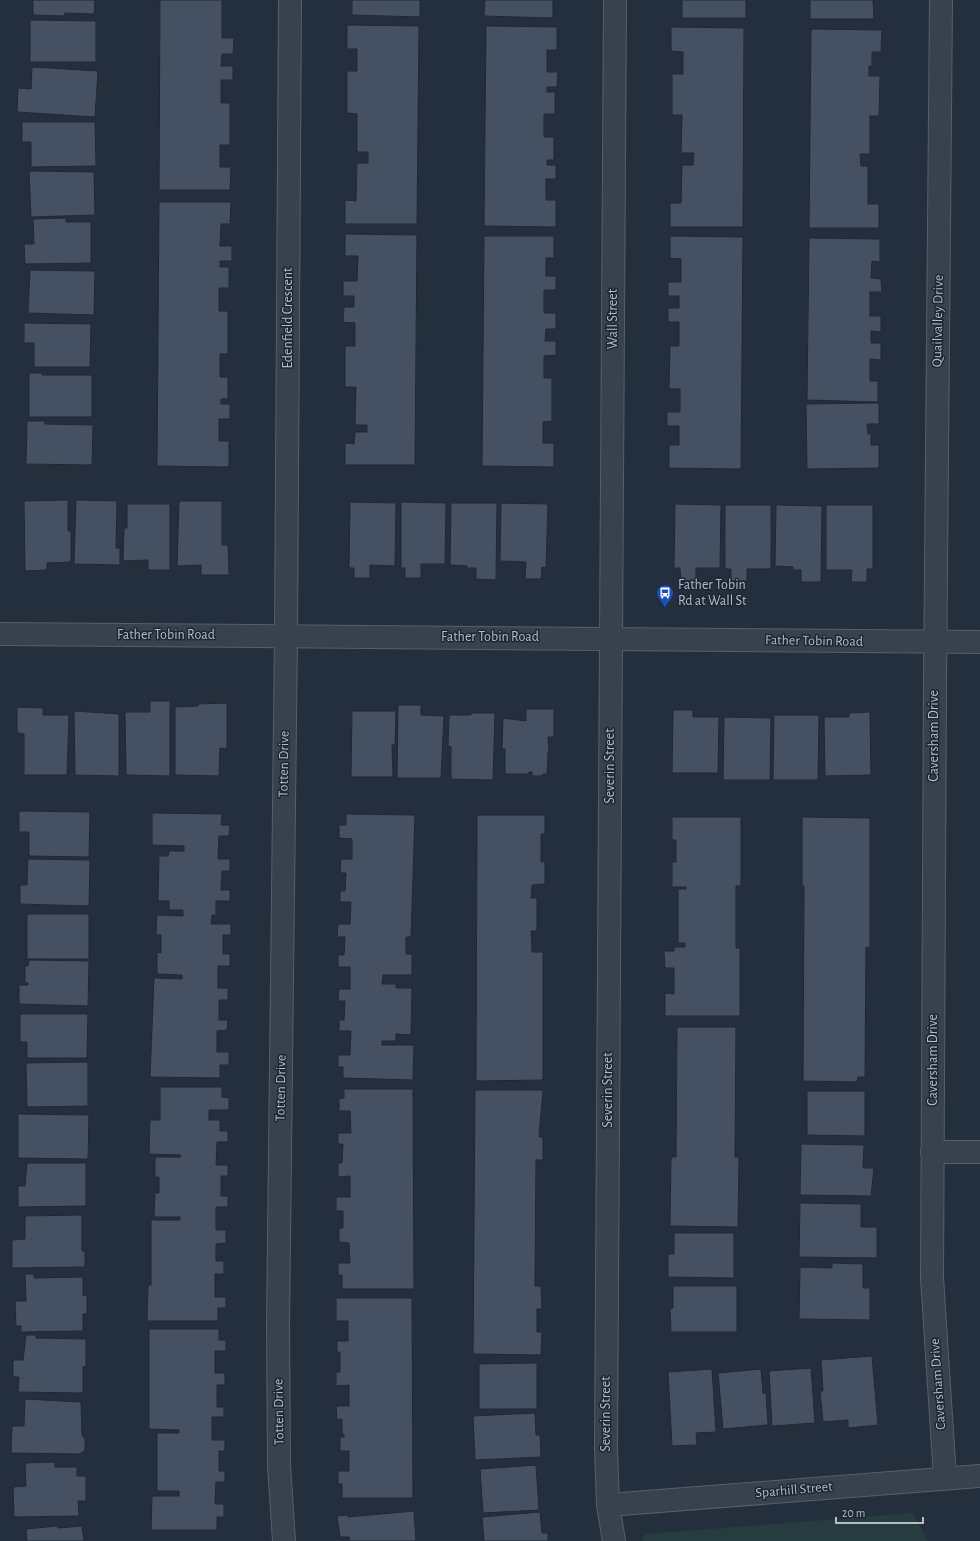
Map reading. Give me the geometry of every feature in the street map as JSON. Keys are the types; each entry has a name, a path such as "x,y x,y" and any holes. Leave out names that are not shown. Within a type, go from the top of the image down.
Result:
{"street":[{"name":"Edenfield Crescent","path":"286,635 290,0"},
{"name":"Wall Street","path":"611,638 615,0"},
{"name":"Quailvalley Drive","path":"935,642 941,0"},
{"name":"Father Tobin Road","path":"0,634 286,635 980,642"},
{"name":"Totten Drive","path":"284,1541 280,1465 278,1326 286,635"},
{"name":"Severin Street","path":"611,638 606,1440 608,1505 614,1541"},
{"name":"Caversham Drive","path":"935,642 932,1278 945,1478"},
{"path":"932,1152 980,1152"},
{"name":"Sparhill Street","path":"608,1505 980,1476"}],"green space":[{"path":"913,1513 928,1541 643,1541 646,1534"}],"building":[{"path":"33,0 95,0 94,14 65,13 64,16 33,15"},
{"path":"160,0 222,0 222,38 234,38 233,54 222,54 221,66 233,66 233,80 221,80 221,103 230,103 230,145 220,145 220,167 231,167 230,190 159,190"},
{"path":"352,0 420,0 420,17 352,15"},
{"path":"485,0 553,0 553,18 484,16"},
{"path":"682,0 746,0 746,18 682,18"},
{"path":"810,0 873,0 874,19 810,19"},
{"path":"30,20 96,21 96,62 30,62"},
{"path":"347,25 419,26 417,224 345,224 345,200 356,201 357,163 368,163 368,152 357,152 357,114 347,113 347,71 357,71 357,49 347,49"},
{"path":"486,26 557,27 557,50 547,50 547,72 558,72 557,87 547,87 547,92 555,92 555,114 544,114 544,137 554,137 554,160 547,160 547,165 556,165 556,179 546,179 546,200 556,200 556,227 484,226"},
{"path":"671,27 744,28 743,227 670,227 670,203 681,203 682,165 693,165 694,153 681,153 682,115 672,115 672,74 683,74 683,52 671,51"},
{"path":"811,29 882,30 881,52 872,52 872,66 869,66 869,76 880,76 879,116 870,116 870,154 860,154 861,166 868,166 868,204 879,204 879,228 809,228"},
{"path":"32,67 98,71 95,117 17,112 18,88 31,89"},
{"path":"22,122 95,122 96,166 31,167 31,142 22,142"},
{"path":"29,171 94,172 95,215 31,217"},
{"path":"159,202 231,202 230,224 221,224 220,246 232,246 232,261 220,261 220,267 229,267 229,288 219,288 219,311 228,311 228,354 220,354 220,377 228,377 228,399 221,399 221,404 230,404 230,419 219,419 219,441 229,441 229,467 157,466"},
{"path":"66,218 66,222 91,222 91,263 25,264 24,244 34,244 33,219"},
{"path":"345,234 417,235 415,465 345,465 345,443 354,444 355,432 367,432 367,425 355,425 356,387 345,387 345,346 355,346 355,323 343,322 344,307 354,307 354,296 343,296 343,281 357,281 358,256 345,256"},
{"path":"484,236 554,236 554,258 546,258 546,276 556,276 556,290 544,290 544,313 556,313 556,329 546,329 545,341 556,341 556,355 544,356 544,378 552,378 552,421 543,422 543,443 554,443 554,467 482,466"},
{"path":"670,236 743,237 741,469 669,468 669,445 679,445 679,426 667,426 667,412 680,412 680,389 669,389 670,346 679,346 679,322 668,322 668,308 679,308 679,296 668,296 668,282 681,282 681,259 670,258"},
{"path":"809,238 880,239 880,262 872,261 871,278 881,279 882,292 870,292 870,316 881,316 881,332 871,331 871,343 881,343 881,360 870,359 870,381 878,381 878,402 807,400"},
{"path":"30,270 95,271 94,315 28,313"},
{"path":"24,323 91,324 90,367 34,367 34,343 24,343"},
{"path":"29,373 42,373 42,375 92,375 92,417 29,417"},
{"path":"879,403 879,424 867,424 868,434 871,434 871,445 879,445 879,468 807,469 806,404"},
{"path":"27,421 45,421 45,424 93,425 92,465 26,464"},
{"path":"68,500 68,531 71,531 71,562 47,563 47,570 25,571 24,501"},
{"path":"76,500 117,501 116,548 120,548 120,565 74,564"},
{"path":"179,501 222,501 222,545 228,545 229,575 201,575 201,565 177,566"},
{"path":"350,502 396,503 395,566 370,565 370,578 354,578 354,568 349,568"},
{"path":"401,502 446,503 445,564 421,564 421,578 405,578 405,568 401,568"},
{"path":"451,503 497,503 496,580 476,579 476,568 450,565"},
{"path":"501,503 548,504 546,568 542,567 541,579 525,579 526,562 500,561"},
{"path":"127,504 170,504 170,570 148,570 148,560 123,561 124,528 127,528"},
{"path":"675,504 721,505 720,568 696,568 696,581 681,581 680,568 674,568"},
{"path":"725,505 771,505 771,569 747,569 747,581 731,581 731,569 725,569"},
{"path":"776,505 822,506 821,582 801,582 801,570 793,570 793,567 775,566"},
{"path":"826,505 873,505 873,569 867,569 867,582 851,582 852,570 826,570"},
{"path":"150,701 170,701 170,776 126,775 125,712 150,712"},
{"path":"227,703 227,749 220,748 219,776 175,775 175,707 198,706 198,704"},
{"path":"398,705 421,705 421,715 444,716 441,778 397,778"},
{"path":"17,707 43,708 43,715 69,715 67,775 24,775 24,734 17,733"},
{"path":"526,709 554,709 554,737 548,737 549,752 547,774 543,774 542,776 532,776 532,772 529,772 529,774 505,774 505,749 502,749 503,718 526,721"},
{"path":"673,710 693,710 693,717 719,717 718,773 672,773"},
{"path":"74,711 119,714 119,776 75,775"},
{"path":"352,711 396,711 395,745 392,745 393,777 351,777"},
{"path":"870,712 871,775 825,776 824,717 849,717 849,713"},
{"path":"471,713 495,713 493,780 451,779 451,747 448,746 449,715 471,715"},
{"path":"774,715 819,715 818,780 773,780"},
{"path":"724,717 771,718 770,780 723,780"},
{"path":"19,811 90,812 89,857 29,856 29,832 19,832"},
{"path":"152,813 222,814 221,825 230,825 229,836 219,836 218,859 230,859 230,871 222,871 221,890 230,890 230,901 216,901 216,915 212,915 211,924 231,924 231,935 223,935 223,954 230,954 230,966 218,966 218,988 228,988 228,1000 219,1000 219,1020 228,1020 227,1030 217,1031 217,1052 229,1052 229,1065 220,1065 220,1078 150,1077 154,978 182,979 182,975 157,974 157,952 161,953 161,935 156,935 157,915 183,916 183,910 169,910 169,901 158,901 159,856 168,856 169,851 184,851 184,846 152,845"},
{"path":"346,814 415,815 411,937 406,937 406,954 412,954 412,975 383,975 382,984 396,984 396,988 412,988 411,1035 396,1034 396,1041 382,1041 382,1045 414,1045 413,1080 343,1078 343,1067 338,1067 338,1055 350,1055 351,1031 339,1031 339,1020 344,1020 345,1001 338,1001 339,989 350,989 350,967 338,967 338,955 344,955 345,937 337,937 338,924 350,924 351,902 340,902 340,891 345,891 346,873 340,873 341,859 352,859 352,839 339,838 339,825 346,825"},
{"path":"477,815 545,815 545,834 541,834 541,862 545,861 545,884 532,885 531,898 537,898 537,931 531,931 532,952 543,952 543,1080 476,1081"},
{"path":"672,817 741,817 741,886 736,886 736,948 740,948 740,1016 665,1016 665,993 674,994 674,968 665,968 664,951 674,951 674,947 685,947 685,943 678,943 678,889 686,889 686,887 672,887 672,862 676,862 676,840 672,840"},
{"path":"802,817 870,818 870,948 866,947 865,1077 858,1077 857,1082 803,1081 804,886 802,886"},
{"path":"28,859 90,860 89,906 20,904 20,885 27,885"},
{"path":"27,914 89,914 89,959 27,959"},
{"path":"29,960 89,961 88,1006 19,1004 19,985 28,985 28,983 25,983 25,966 28,966"},
{"path":"20,1014 88,1014 87,1058 27,1058 27,1042 20,1042"},
{"path":"677,1027 736,1027 735,1157 739,1157 738,1227 670,1226 671,1157 676,1157"},
{"path":"88,1062 88,1106 27,1107 26,1063"},
{"path":"160,1087 222,1087 222,1097 229,1098 229,1110 209,1110 209,1120 220,1120 220,1131 228,1131 228,1142 217,1142 216,1165 228,1165 228,1176 221,1176 221,1196 228,1196 228,1207 216,1207 216,1230 226,1230 226,1243 216,1244 216,1261 224,1261 224,1274 215,1274 215,1297 226,1297 226,1308 218,1308 218,1321 147,1321 148,1285 151,1285 151,1220 180,1220 180,1217 154,1217 155,1193 159,1193 159,1177 155,1177 155,1157 181,1157 180,1155 149,1154 150,1120 160,1120"},
{"path":"344,1089 413,1089 414,1289 342,1289 342,1275 338,1275 338,1263 350,1263 349,1243 339,1242 339,1228 343,1228 343,1211 336,1211 336,1197 350,1197 350,1176 338,1177 338,1163 342,1163 343,1144 338,1144 338,1133 351,1133 350,1111 339,1111 339,1099 344,1098"},
{"path":"475,1090 543,1090 539,1137 543,1137 543,1160 536,1160 535,1286 541,1286 542,1309 537,1309 537,1332 542,1332 541,1355 473,1354"},
{"path":"807,1091 865,1091 865,1136 807,1135"},
{"path":"18,1114 89,1115 88,1159 18,1158"},
{"path":"801,1144 864,1145 863,1168 874,1168 871,1196 800,1195"},
{"path":"27,1163 86,1163 86,1206 18,1207 18,1186 25,1186"},
{"path":"800,1203 861,1204 861,1227 877,1227 877,1258 799,1257"},
{"path":"82,1215 82,1251 85,1251 85,1267 12,1268 12,1240 25,1239 25,1216"},
{"path":"674,1233 734,1233 734,1278 668,1277 668,1254 674,1254"},
{"path":"832,1263 863,1264 863,1288 870,1288 870,1320 799,1319 800,1267 832,1268"},
{"path":"25,1274 34,1274 34,1278 83,1277 83,1296 87,1295 87,1314 83,1314 83,1331 21,1332 21,1326 16,1326 15,1301 26,1301"},
{"path":"673,1286 737,1286 737,1332 671,1332 670,1309 673,1308"},
{"path":"336,1298 412,1298 413,1498 342,1498 342,1484 338,1484 338,1471 349,1471 349,1451 340,1451 340,1437 344,1437 344,1434 342,1434 342,1419 337,1420 336,1406 349,1406 349,1385 336,1386 336,1372 340,1372 340,1352 337,1352 337,1341 348,1341 348,1321 336,1321"},
{"path":"149,1329 219,1329 219,1340 226,1340 226,1351 215,1351 215,1373 225,1373 225,1385 217,1385 217,1407 224,1407 224,1417 212,1417 212,1440 225,1440 225,1451 219,1451 219,1471 225,1471 225,1482 216,1482 215,1504 224,1504 224,1517 217,1517 217,1530 151,1530 152,1496 179,1496 179,1491 157,1491 157,1433 179,1433 179,1430 149,1429"},
{"path":"26,1335 36,1335 36,1338 86,1339 86,1366 83,1367 83,1393 18,1392 19,1377 13,1377 13,1360 23,1360"},
{"path":"872,1356 878,1425 848,1428 848,1420 823,1422 820,1391 823,1391 821,1360"},
{"path":"537,1363 537,1409 479,1409 479,1364"},
{"path":"811,1368 815,1423 772,1426 769,1371"},
{"path":"712,1369 716,1432 696,1433 697,1445 672,1446 668,1372"},
{"path":"761,1369 763,1393 766,1393 768,1425 723,1429 718,1373"},
{"path":"25,1399 81,1402 82,1435 85,1439 85,1450 80,1454 11,1453 12,1426 24,1426"},
{"path":"535,1413 536,1435 540,1435 541,1457 475,1460 473,1416"},
{"path":"55,1462 55,1467 77,1467 77,1476 86,1476 86,1501 78,1501 79,1516 14,1517 13,1487 26,1486 25,1463"},
{"path":"536,1465 539,1510 483,1513 480,1469"},
{"path":"414,1511 416,1541 350,1541 349,1537 340,1537 337,1516 348,1515 348,1517"},
{"path":"540,1512 542,1533 548,1533 548,1541 484,1541 482,1517"},
{"path":"57,1526 58,1528 82,1526 84,1541 27,1541 26,1529"}],"place":[{"name":"Father Tobin Rd at Wall St","path":"665,608"}]}
